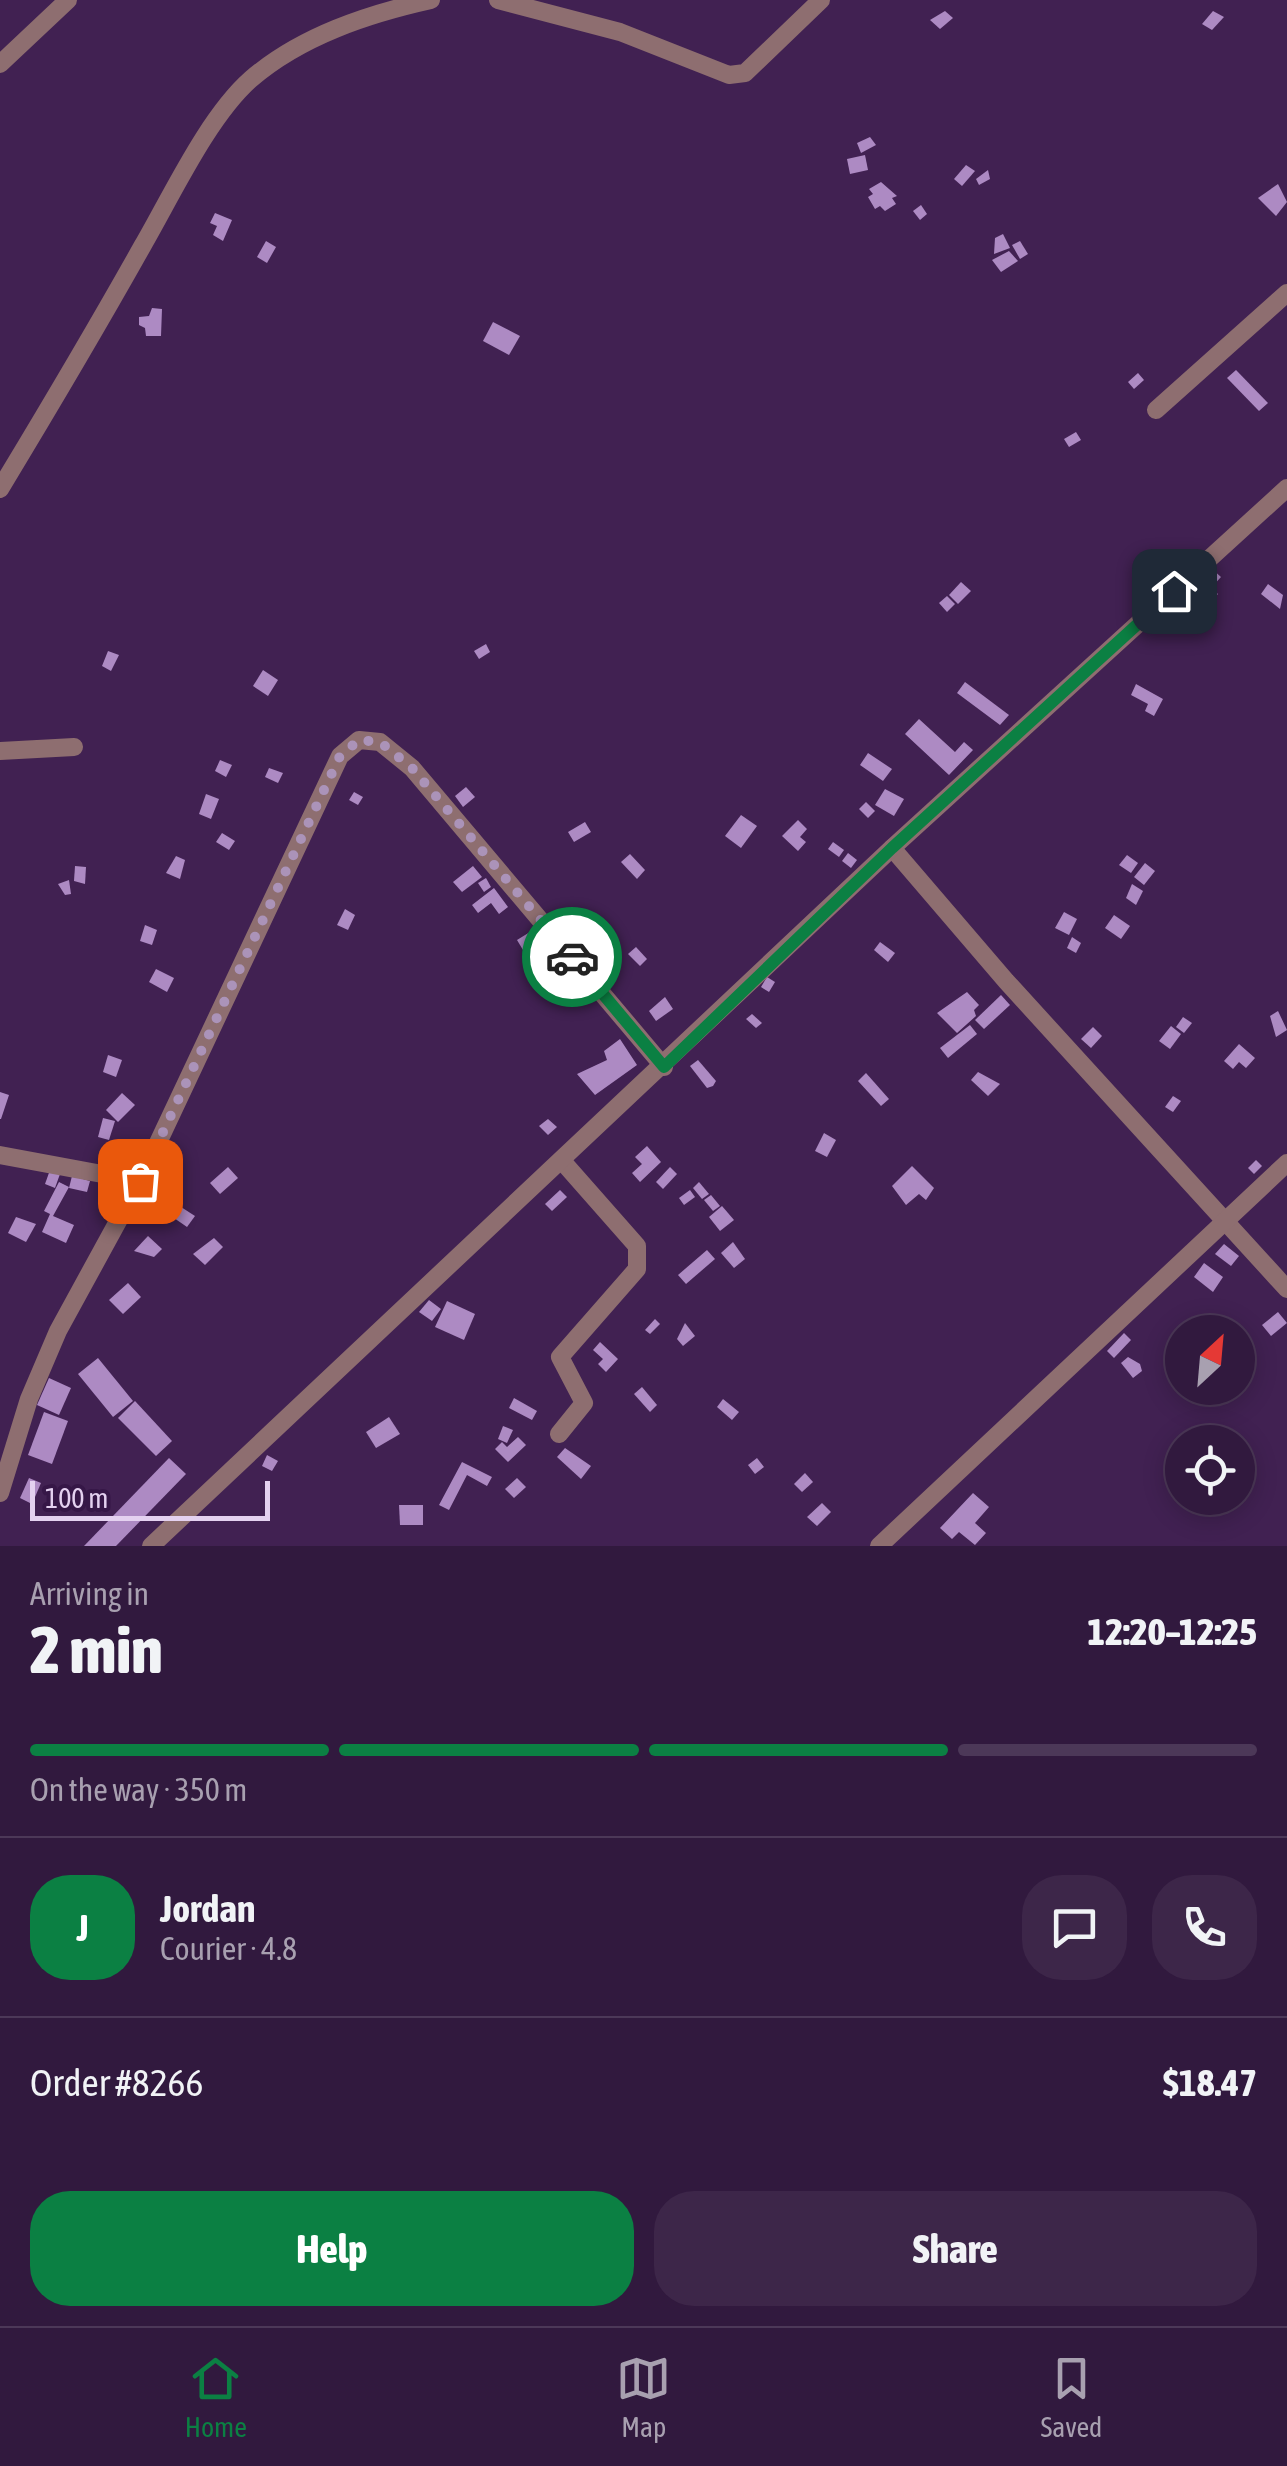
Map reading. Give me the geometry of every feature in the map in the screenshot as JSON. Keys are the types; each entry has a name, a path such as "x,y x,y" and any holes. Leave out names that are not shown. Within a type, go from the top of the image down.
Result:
{"street":[{"path":"0,64 68,0"},
{"path":"0,489 176,187 240,92 264,71 328,32 378,12 431,0"},
{"path":"498,0 620,32 729,75 745,73 821,0"},
{"path":"1156,410 1287,293"},
{"path":"151,1546 664,1067 892,848 1287,488"},
{"path":"0,1493 29,1399 58,1331 140,1181 340,756 359,740 380,742 412,768 664,1067"},
{"path":"0,751 74,747"},
{"path":"892,848 1287,1289"},
{"path":"0,1156 140,1181"},
{"path":"559,1434 584,1403 560,1357 636,1269 640,1258 638,1246 562,1162"},
{"path":"879,1546 1287,1163"}],"building":[{"path":"945,11 953,18 940,29 930,20"},
{"path":"1213,11 1224,17 1212,30 1202,24"},
{"path":"870,137 876,145 861,153 857,143"},
{"path":"865,155 868,170 850,174 847,159"},
{"path":"966,165 975,171 962,186 954,179"},
{"path":"988,170 990,179 979,185 976,179"},
{"path":"881,182 897,196 892,198 896,204 885,211 880,206 875,209 868,197 873,194 869,189"},
{"path":"1278,184 1287,202 1276,216 1258,198"},
{"path":"921,205 927,214 920,220 913,211"},
{"path":"215,213 232,220 223,241 213,235 217,226 210,223"},
{"path":"1003,234 1010,248 994,254 995,238"},
{"path":"266,241 276,247 267,263 257,257"},
{"path":"1020,241 1028,254 1020,259 1012,245"},
{"path":"1009,251 1018,261 1001,272 992,260"},
{"path":"152,308 162,309 161,336 146,336 145,328 139,325 139,317 149,316"},
{"path":"493,322 520,336 509,355 483,341"},
{"path":"1236,370 1268,403 1259,411 1227,378"},
{"path":"1138,373 1144,380 1134,389 1128,382"},
{"path":"1076,432 1081,440 1069,447 1064,439"},
{"path":"1211,568 1221,577 1211,588 1218,594 1212,600 1196,585"},
{"path":"961,582 971,591 958,604 949,595"},
{"path":"1268,584 1283,595 1280,609 1261,594"},
{"path":"947,596 955,604 947,612 939,603"},
{"path":"486,644 490,652 479,659 474,651"},
{"path":"108,651 119,655 111,671 102,666"},
{"path":"263,670 278,680 268,696 253,686"},
{"path":"965,682 1009,715 1000,725 957,693"},
{"path":"1136,684 1163,699 1154,716 1145,711 1148,704 1131,695"},
{"path":"919,719 955,752 964,742 973,750 949,775 905,734"},
{"path":"868,753 892,769 883,781 860,765"},
{"path":"220,760 232,765 226,777 215,771"},
{"path":"269,768 283,773 278,783 265,777"},
{"path":"466,787 475,797 463,807 455,796"},
{"path":"885,789 904,799 894,816 875,805"},
{"path":"354,792 363,797 358,805 349,800"},
{"path":"206,794 219,799 211,819 199,814"},
{"path":"866,802 875,811 868,818 859,809"},
{"path":"741,815 757,826 741,848 725,836"},
{"path":"798,820 807,829 800,837 806,842 798,851 782,836"},
{"path":"585,822 591,832 574,842 568,832"},
{"path":"222,833 235,841 229,850 216,842"},
{"path":"833,842 844,850 839,857 828,849"},
{"path":"848,853 857,860 851,868 842,861"},
{"path":"630,854 645,870 637,879 621,862"},
{"path":"1127,855 1138,863 1131,873 1119,865"},
{"path":"176,856 185,860 180,879 166,873"},
{"path":"1145,863 1155,871 1144,885 1134,877"},
{"path":"75,866 86,867 85,884 74,881"},
{"path":"473,866 482,877 462,892 453,882"},
{"path":"486,878 491,887 484,892 478,883"},
{"path":"69,880 71,894 65,895 58,884"},
{"path":"1132,884 1143,891 1136,905 1126,898"},
{"path":"494,888 508,907 499,914 491,903 478,913 472,905"},
{"path":"345,909 355,915 348,930 337,925"},
{"path":"1064,912 1077,919 1069,935 1055,928"},
{"path":"1114,915 1130,926 1121,939 1105,928"},
{"path":"145,925 157,930 152,945 140,941"},
{"path":"530,932 537,941 523,950 517,940"},
{"path":"1072,937 1081,943 1076,953 1067,948"},
{"path":"880,942 895,953 888,962 874,950"},
{"path":"636,947 647,959 640,966 628,954"},
{"path":"548,958 560,971 552,979 539,966"},
{"path":"156,969 174,978 167,992 149,982"},
{"path":"767,977 775,982 769,992 761,987"},
{"path":"967,992 979,1005 974,1010 976,1016 957,1033 937,1013"},
{"path":"1001,995 1010,1005 984,1029 975,1020"},
{"path":"665,997 673,1009 656,1021 649,1011"},
{"path":"1278,1011 1287,1030 1276,1037 1270,1016"},
{"path":"752,1014 762,1023 756,1028 746,1019"},
{"path":"1183,1017 1192,1023 1184,1033 1176,1027"},
{"path":"970,1025 977,1034 948,1058 940,1048"},
{"path":"1171,1026 1181,1034 1170,1049 1159,1041"},
{"path":"1093,1027 1102,1036 1091,1048 1081,1039"},
{"path":"620,1039 637,1065 595,1095 577,1074 607,1060 604,1051"},
{"path":"1239,1044 1255,1058 1246,1068 1239,1062 1233,1069 1224,1061"},
{"path":"108,1055 122,1060 116,1077 103,1072"},
{"path":"698,1060 716,1081 713,1086 707,1088 690,1066"},
{"path":"978,1072 1000,1084 988,1096 971,1080"},
{"path":"866,1073 889,1099 881,1106 858,1081"},
{"path":"0,1092 9,1095 1,1119 0,1119"},
{"path":"122,1093 135,1105 118,1122 106,1110"},
{"path":"1173,1096 1181,1101 1173,1112 1165,1107"},
{"path":"103,1118 115,1121 109,1140 98,1137"},
{"path":"548,1119 557,1127 548,1135 539,1126"},
{"path":"824,1133 836,1140 827,1157 815,1151"},
{"path":"647,1146 661,1162 640,1182 632,1173 642,1164 635,1157"},
{"path":"1256,1160 1262,1166 1254,1174 1248,1168"},
{"path":"912,1166 934,1188 926,1200 919,1194 906,1205 892,1186"},
{"path":"228,1167 238,1178 220,1194 210,1183"},
{"path":"670,1167 677,1174 663,1189 656,1182"},
{"path":"50,1170 60,1174 55,1188 45,1184"},
{"path":"72,1176 90,1181 87,1192 69,1188"},
{"path":"59,1182 69,1187 53,1216 74,1225 66,1243 42,1232 50,1214 44,1211"},
{"path":"699,1182 709,1194 702,1199 693,1188"},
{"path":"560,1190 567,1197 552,1211 545,1204"},
{"path":"690,1190 695,1197 684,1205 679,1198"},
{"path":"711,1195 720,1206 713,1211 704,1200"},
{"path":"722,1206 734,1220 720,1231 709,1217"},
{"path":"181,1207 195,1216 187,1227 174,1218"},
{"path":"16,1217 36,1224 26,1242 8,1233"},
{"path":"148,1236 162,1249 154,1257 134,1251"},
{"path":"214,1238 223,1247 205,1265 193,1254"},
{"path":"733,1242 745,1259 734,1268 721,1253"},
{"path":"1224,1244 1239,1256 1231,1266 1215,1254"},
{"path":"707,1250 715,1259 686,1284 678,1275"},
{"path":"1204,1263 1223,1277 1213,1292 1194,1277"},
{"path":"128,1283 141,1297 123,1314 109,1300"},
{"path":"429,1300 441,1309 432,1321 419,1312"},
{"path":"447,1301 475,1314 464,1340 435,1327"},
{"path":"1278,1312 1287,1323 1271,1336 1262,1325"},
{"path":"655,1319 660,1324 650,1334 645,1330"},
{"path":"685,1323 695,1336 683,1346 677,1339"},
{"path":"1124,1333 1131,1340 1114,1358 1107,1351"},
{"path":"600,1342 618,1359 606,1372 598,1364 603,1359 593,1350"},
{"path":"1128,1357 1140,1364 1142,1371 1133,1378 1121,1363"},
{"path":"98,1358 133,1401 113,1417 78,1374"},
{"path":"49,1378 71,1388 59,1415 37,1405"},
{"path":"642,1387 657,1405 650,1412 634,1394"},
{"path":"514,1398 537,1411 532,1420 509,1408"},
{"path":"723,1399 739,1412 732,1420 717,1407"},
{"path":"135,1401 172,1441 156,1456 118,1418"},
{"path":"44,1412 68,1421 52,1464 28,1455"},
{"path":"389,1417 400,1434 376,1448 366,1432"},
{"path":"503,1426 513,1430 507,1443 498,1439"},
{"path":"518,1437 526,1445 508,1462 495,1449 502,1442 507,1447"},
{"path":"565,1448 591,1466 581,1479 557,1457"},
{"path":"267,1455 278,1461 272,1471 262,1466"},
{"path":"169,1458 186,1474 116,1546 84,1546"},
{"path":"757,1458 764,1467 755,1474 748,1465"},
{"path":"462,1462 492,1477 487,1486 467,1475 449,1510 439,1505"},
{"path":"805,1473 813,1482 802,1492 794,1484"},
{"path":"29,1478 41,1483 32,1504 20,1498"},
{"path":"517,1478 526,1487 514,1498 505,1489"},
{"path":"973,1493 989,1507 975,1523 986,1533 975,1545 959,1532 952,1539 940,1528"},
{"path":"822,1503 831,1512 817,1526 807,1517"},
{"path":"399,1505 423,1505 423,1525 400,1525"}],"way so far":[{"path":"140,1181 340,756 359,740 380,742 412,768 572,957"}],"route":[{"path":"572,957 664,1067 892,848 1174,591"}]}
